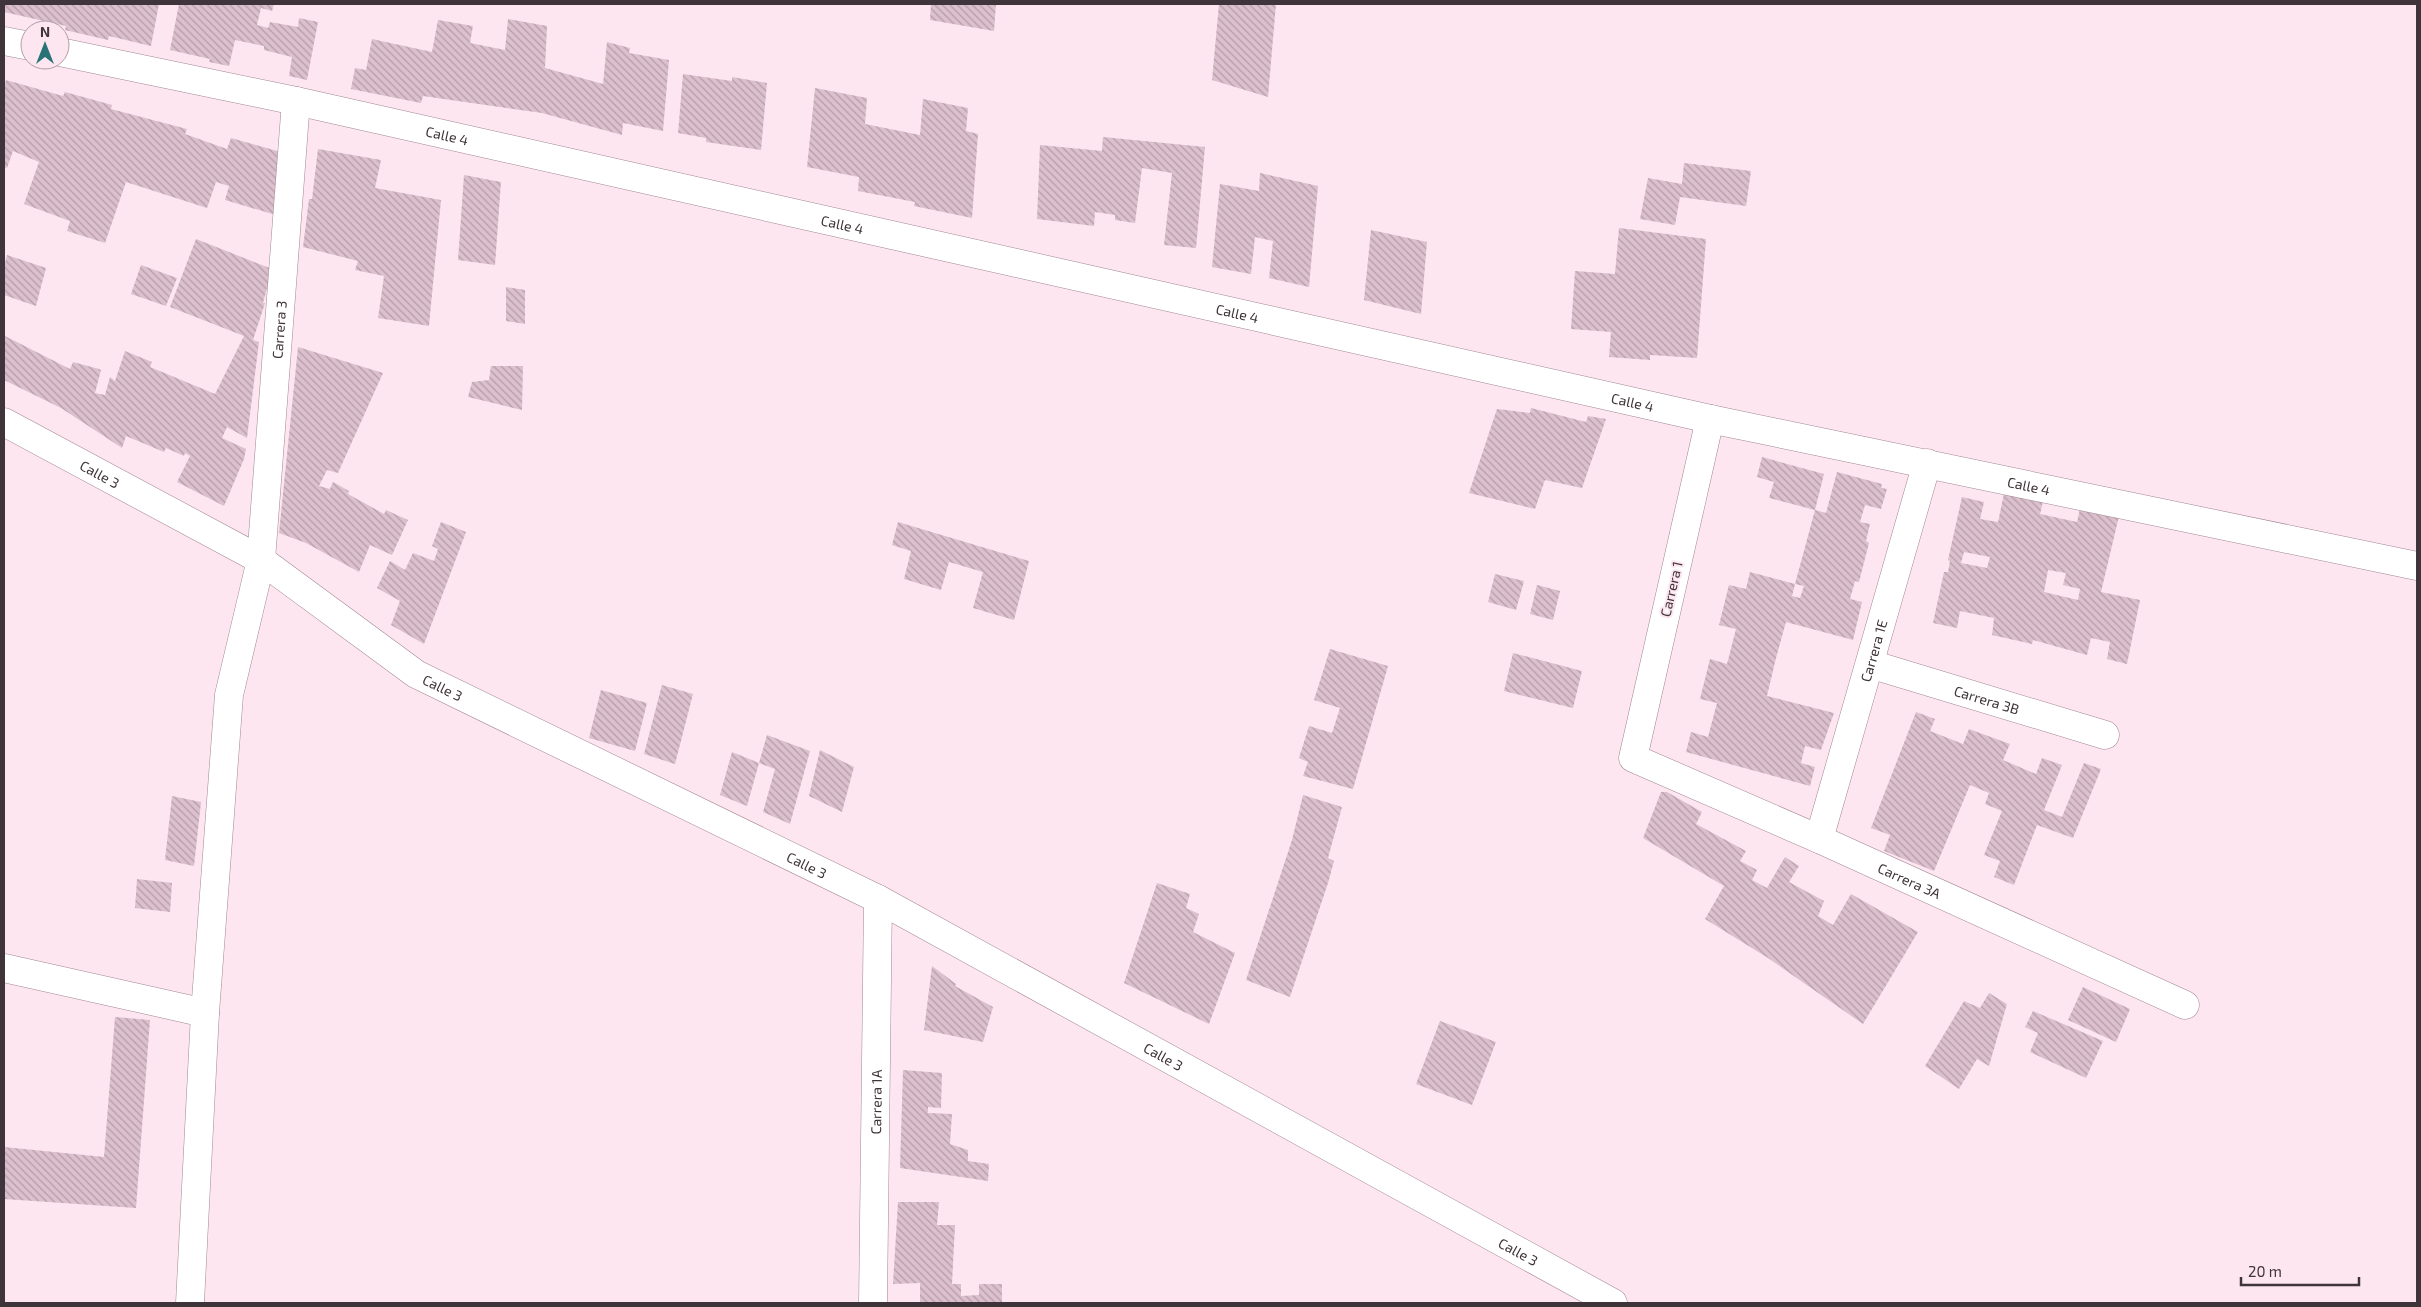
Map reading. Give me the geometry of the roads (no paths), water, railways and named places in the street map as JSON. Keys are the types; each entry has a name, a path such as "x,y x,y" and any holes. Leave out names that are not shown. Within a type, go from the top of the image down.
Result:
{"street":[{"path":"4,41 20,44"},
{"name":"Calle 4","path":"70,54 296,101 1710,419 2417,566"},
{"name":"Carrera 3","path":"190,1303 205,1013 229,695 260,560 296,101"},
{"name":"Carrera 1","path":"1633,758 1710,419"},
{"name":"Calle 3","path":"4,422 260,560 416,674 878,899 1613,1303"},
{"name":"Carrera 1E","path":"1819,838 1928,464"},
{"name":"Carrera 3B","path":"1870,664 2105,735"},
{"name":"Carrera 3A","path":"1633,758 1819,838 2185,1005"},
{"name":"Carrera 1A","path":"873,1303 878,899"},
{"path":"4,968 205,1013"}]}
